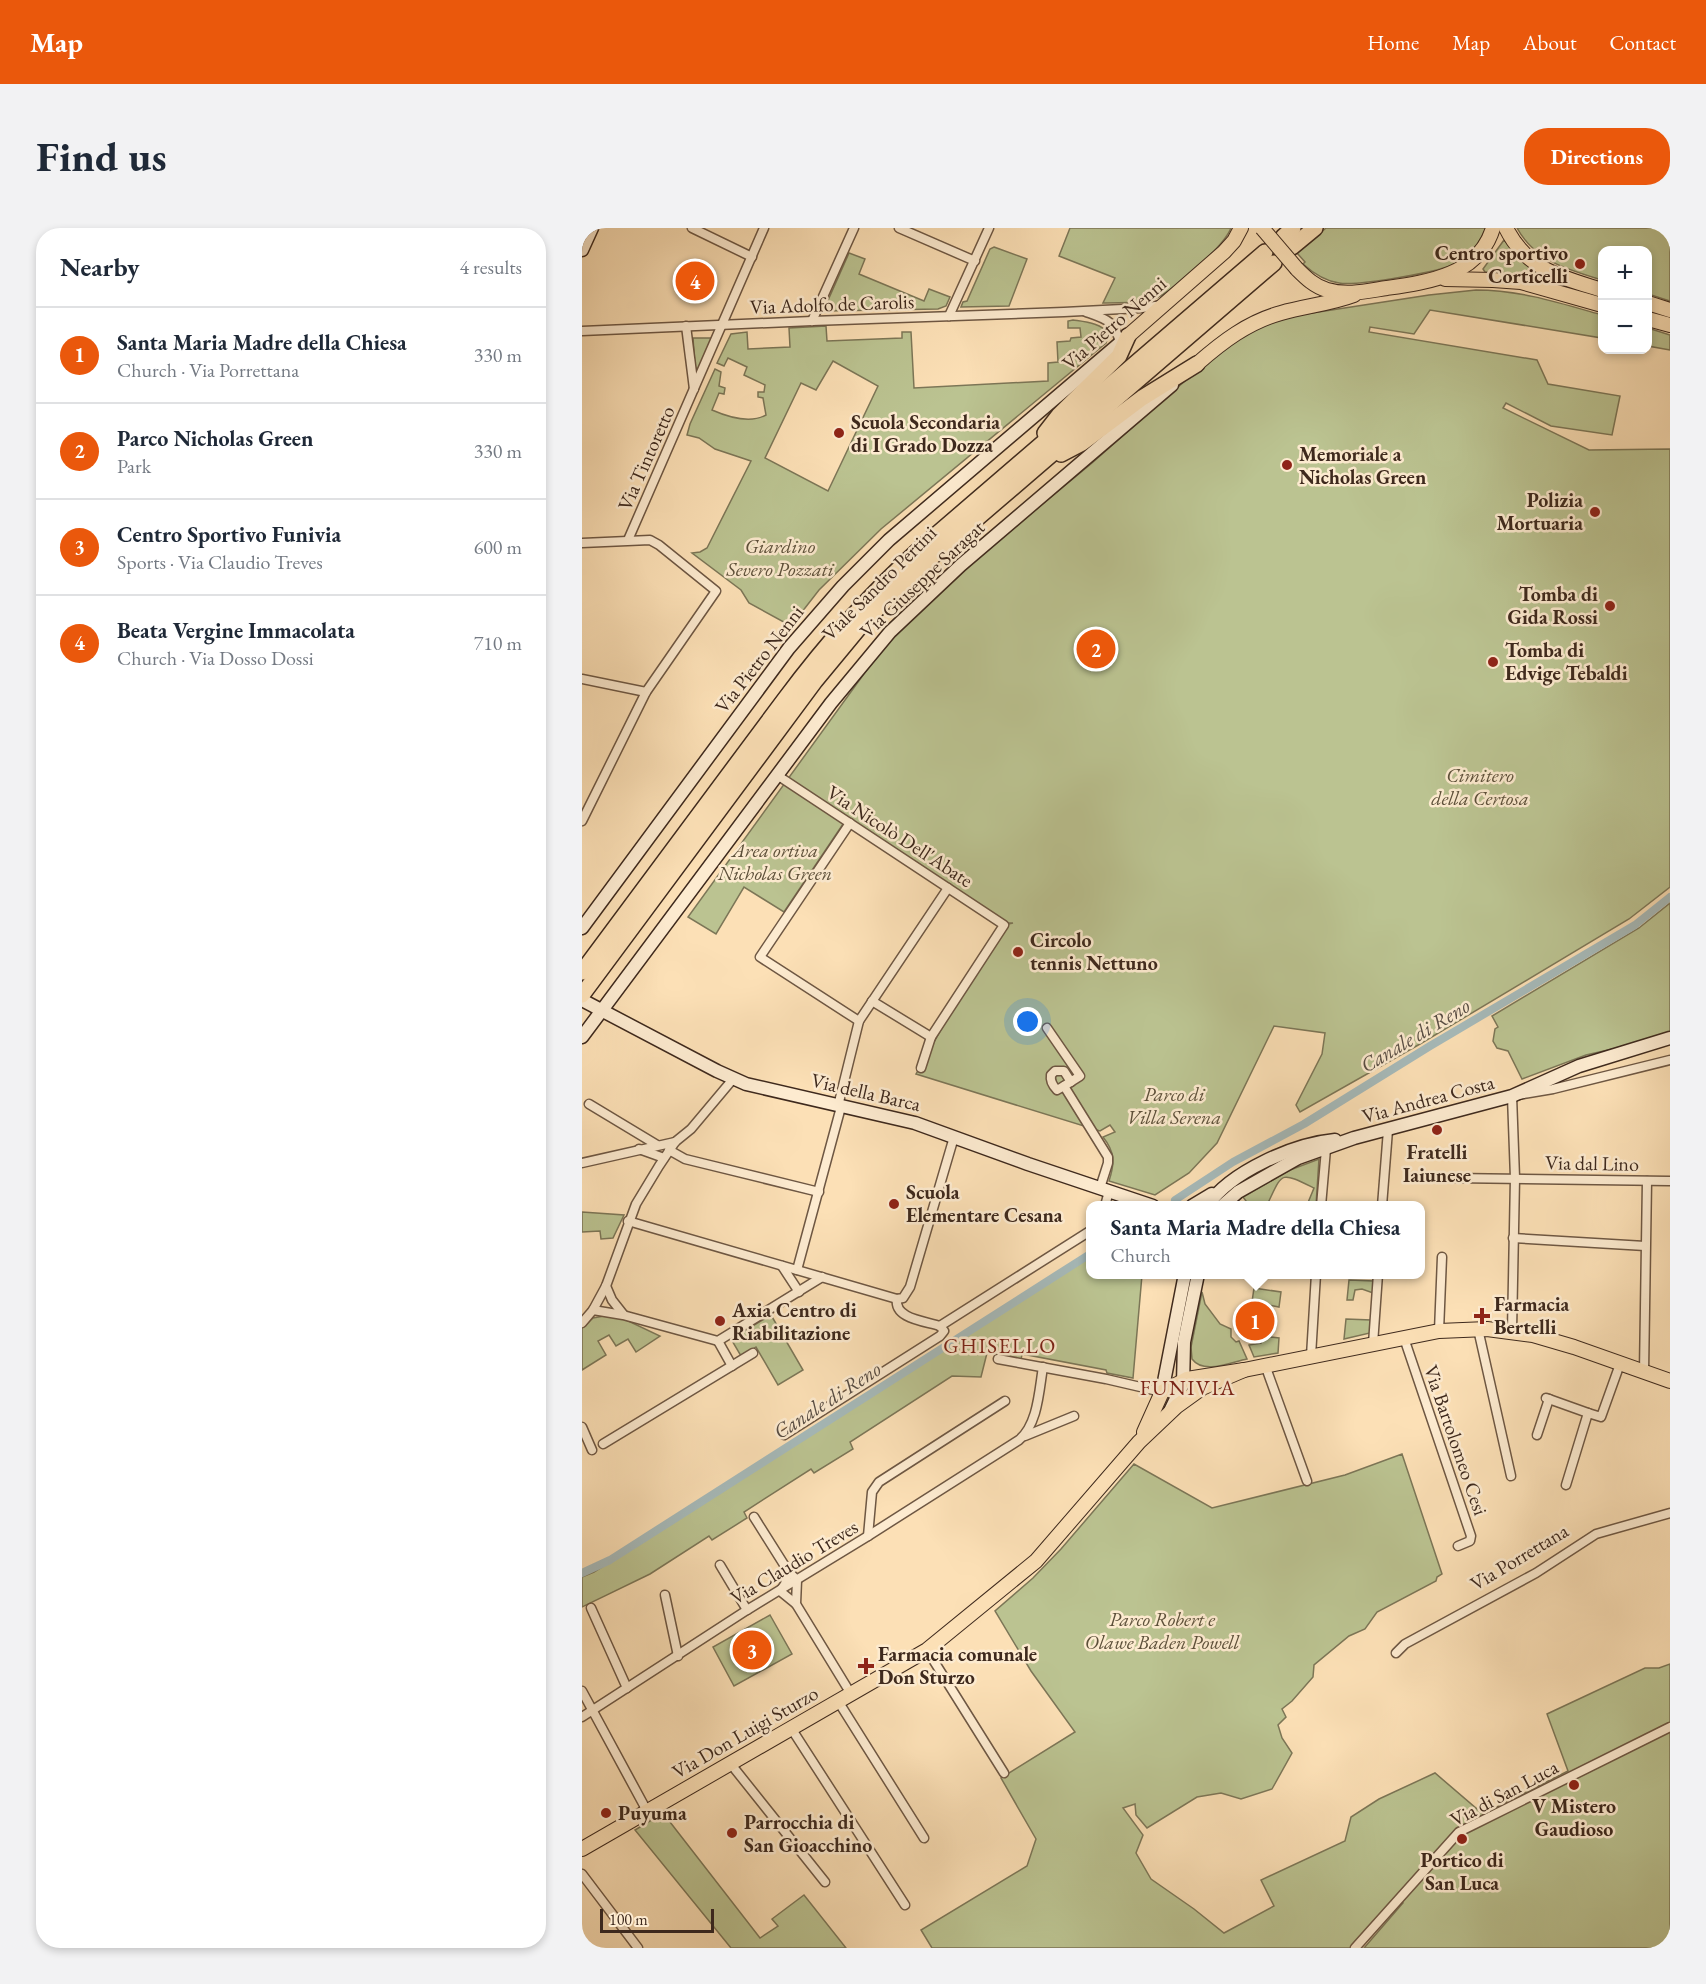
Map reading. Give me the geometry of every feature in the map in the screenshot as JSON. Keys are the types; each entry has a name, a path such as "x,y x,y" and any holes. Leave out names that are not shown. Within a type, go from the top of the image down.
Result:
{"highway":[{"path":"1289,237 1315,228"},
{"name":"Viale Sandro Pertini","path":"582,972 791,690 852,614 889,577 1026,458 1269,258 1042,463 918,569 846,642 809,689 590,1002"},
{"path":"1026,458 1059,415 1119,356 1124,339"},
{"path":"1042,463 1082,443 1142,398 1197,364"}],"main road":[{"name":"Via Pietro Nenni","path":"1124,339 1230,247 1240,228"},
{"path":"1262,228 1307,279 1327,290 1348,293 1437,279 1482,279 1521,282 1598,304"},
{"path":"1437,279 1456,272 1473,260 1489,241 1493,228"},
{"path":"1506,228 1517,247 1542,268 1598,289"},
{"name":"Via Giuseppe Saragat","path":"1197,364 1238,332 1264,319 1300,308 1336,302 1364,291"},
{"path":"1652,305 1670,310"},
{"path":"1652,320 1670,325"},
{"path":"1162,1392 1193,1378 1439,1331 1478,1329 1512,1331 1555,1341 1670,1382"},
{"path":"1170,1412 1202,1388 1244,1370"},
{"name":"Via Don Luigi Sturzo","path":"1139,1442 1162,1392"},
{"name":"Via Don Luigi Sturzo","path":"582,1849 927,1650 1036,1561 1139,1442 1170,1412"}],"street":[{"path":"582,250 592,228"},
{"path":"692,228 752,257"},
{"name":"Via Tintoretto","path":"628,540 764,228"},
{"path":"812,321 854,228"},
{"path":"899,228 975,261"},
{"path":"949,316 989,228"},
{"name":"Via Adolfo de Carolis","path":"582,332 1083,311 1142,308 1165,304"},
{"name":"Via Adolfo de Carolis","path":"1083,311 1112,324 1124,339"},
{"name":"Via Tintoretto","path":"686,327 694,390"},
{"name":"Via Pietro Nenni","path":"582,928 789,648 843,586 889,540 1124,339"},
{"name":"Via Giuseppe Saragat","path":"582,1037 590,1002 777,775 860,667 890,632 925,598 1197,364"},
{"path":"582,543 645,539 655,542 716,591 646,692 582,820"},
{"path":"582,679 646,692"},
{"name":"Via Nicolò Dell'Abate","path":"777,775 1004,925 931,1037"},
{"path":"850,823 760,957 859,1021"},
{"path":"797,1270 819,1192 859,1021 948,888"},
{"path":"872,1001 931,1037 921,1068"},
{"name":"Via della Barca","path":"590,1002 733,1079 763,1089 892,1116 1138,1201"},
{"path":"1047,1028 1080,1076 1068,1084 1108,1156 1105,1201"},
{"name":"Via Andrea Costa","path":"1512,1096 1579,1066 1670,1038"},
{"name":"Via Andrea Costa","path":"1630,1051 1670,1045"},
{"name":"Via Andrea Costa","path":"1211,1201 1223,1187 1294,1148 1314,1142 1354,1138 1512,1096 1553,1089 1670,1060"},
{"path":"582,1323 593,1310 606,1286 628,1221 666,1154 675,1142 691,1129 733,1079"},
{"path":"1512,1096 1515,1178 1512,1331"},
{"path":"589,1104 657,1145"},
{"path":"1382,1201 1388,1130"},
{"path":"639,1149 642,1142 640,1134"},
{"path":"628,1221 897,1299 906,1297 954,1137"},
{"name":"Via Andrea Costa","path":"1228,1201 1238,1192 1298,1158 1354,1138"},
{"path":"582,1163 675,1142"},
{"path":"639,1149 819,1192"},
{"path":"1322,1201 1326,1149"},
{"name":"Via dal Lino","path":"1452,1178 1669,1181"},
{"path":"1644,1372 1647,1181"},
{"path":"1200,1201 1223,1187"},
{"path":"940,1326 1086,1234"},
{"path":"1513,1238 1645,1246"},
{"path":"1439,1331 1442,1257"},
{"path":"782,1266 799,1292"},
{"path":"718,1341 822,1277"},
{"path":"998,1359 1162,1392 1184,1279"},
{"path":"1170,1412 1183,1381 1184,1347 1197,1279"},
{"path":"1311,1356 1316,1279"},
{"path":"1372,1344 1378,1279"},
{"path":"606,1286 612,1300 623,1314"},
{"path":"784,1435 940,1336 944,1331 940,1326 903,1315 897,1308 897,1299"},
{"path":"593,1310 623,1314 718,1341 732,1366"},
{"path":"1478,1329 1511,1476"},
{"name":"Via Bartolomeo Cesi","path":"1404,1338 1471,1536 1470,1542 1458,1546"},
{"path":"603,1444 753,1353"},
{"path":"1537,1435 1547,1399 1601,1417 1620,1364"},
{"path":"1265,1365 1307,1481"},
{"path":"1024,1436 1033,1421 1043,1367"},
{"path":"868,1536 872,1491 879,1482 1005,1401"},
{"path":"1566,1485 1588,1413"},
{"name":"Via Claudio Treves","path":"582,1717 1024,1436 1074,1416"},
{"path":"582,1427 592,1450"},
{"name":"Via Porrettana","path":"1396,1653 1405,1644 1536,1574 1596,1534 1670,1513"},
{"path":"754,1517 788,1571 797,1580 796,1604"},
{"path":"720,1565 747,1610"},
{"path":"788,1571 785,1584 780,1591 796,1604 851,1694"},
{"path":"664,1594 678,1656"},
{"path":"591,1608 627,1688"},
{"path":"927,1650 1004,1773"},
{"path":"582,1690 647,1810"},
{"path":"838,1701 924,1838"},
{"name":"Via di San Luca","path":"1356,1948 1459,1832 1670,1727"},
{"path":"791,1728 904,1905"},
{"path":"730,1763 825,1882"},
{"path":"582,1874 638,1948"}],"green space":[{"path":"1070,228 1231,228 1208,257 1183,280 1160,296 1139,302 1103,303 1115,278 1059,256"},
{"path":"1326,228 1486,228 1471,252 1448,267 1399,278 1339,283 1311,270 1303,264 1305,262 1297,253"},
{"name":"Centro sportivo Corticelli","path":"1517,228 1670,228 1670,301 1652,295 1652,246 1598,246 1598,279 1554,263 1533,249"},
{"path":"1504,240 1539,274 1598,297 1535,278 1485,272 1483,269"},
{"path":"994,247 1027,259 1009,306 961,307 963,302 967,301 990,249"},
{"path":"849,253 865,259 859,274 924,301 929,289 950,297 946,306 938,309 826,311 825,307"},
{"path":"1476,290 1508,292 1598,314 1598,337 1430,310 1414,334 1370,327 1369,332 1537,360 1548,384 1620,396 1612,435 1551,426 1506,403 1503,408 1589,450 1670,449 1670,887 1629,919 1420,1044 1300,1112 1296,1105 1322,1054 1325,1033 1274,1026 1217,1143 1189,1173 1155,1195 1109,1181 1113,1158 1103,1137 1115,1132 1110,1125 1100,1131 916,1074 977,966 1004,925 1013,923 1005,923 847,818 784,912 744,887 716,934 688,917 866,671 900,628 965,568 1092,463 1194,373 1251,329 1286,317"},
{"name":"Giardino Severo Pozzati","path":"1068,321 1088,322 1102,327 1109,334 1106,343 881,529 819,590 791,626 749,603 741,590 692,553 707,548 751,461 715,449 699,438 687,435 715,369 721,372 719,386 725,388 724,394 719,393 712,410 746,419 766,415 763,398 758,397 758,392 764,392 765,385 744,375 747,367 728,358 724,366 717,363 731,334 747,332 748,349 790,347 789,328 826,326 827,341 902,338 902,332 911,332 914,388 1048,381 1048,363 1058,362 1057,342 1081,337 1080,328 1068,328","holes":["833,361 878,386 828,491 765,458 801,383 816,390"]},
{"path":"1652,329 1670,335 1670,350 1652,347"},
{"path":"693,338 713,340 699,371 695,367"},
{"path":"1670,903 1670,1036 1586,1055 1522,1079 1508,1051 1497,1048 1493,1041 1495,1029 1498,1027 1492,1016 1639,928"},
{"path":"1319,1159 1316,1201 1309,1201 1314,1188 1288,1177 1283,1178 1276,1186 1269,1201 1246,1201 1243,1197 1290,1170"},
{"path":"582,1212 624,1215 613,1238 601,1239 600,1231 582,1232"},
{"path":"1086,1259 1086,1279 1142,1279 1133,1378 1107,1373 1106,1370 1022,1354 1021,1360 987,1353 981,1377 952,1376 850,1442 853,1449 814,1473 811,1469 744,1512 747,1518 712,1540 709,1536 650,1574 582,1607 582,1577 594,1572"},
{"path":"1349,1280 1374,1281 1373,1293 1362,1289 1355,1290 1353,1300 1347,1300"},
{"path":"1254,1288 1281,1292 1279,1307 1252,1302"},
{"path":"1202,1292 1205,1304 1220,1324 1231,1329 1231,1337 1236,1342 1239,1341 1247,1359 1210,1367 1197,1364 1192,1359 1191,1347"},
{"path":"609,1315 622,1318 660,1336 636,1352 628,1339 616,1346 609,1335 598,1341 606,1355 582,1370 582,1328 593,1318"},
{"path":"771,1315 803,1370 778,1385 756,1347 741,1356 731,1339"},
{"path":"1346,1319 1371,1320 1370,1333 1344,1339"},
{"path":"1271,1337 1279,1338 1278,1353 1254,1357 1249,1345 1261,1343 1261,1340"},
{"name":"Parco Robert e Olawe Baden Powell","path":"1402,1454 1442,1574 1437,1577 1436,1581 1377,1612 1365,1629 1349,1636 1314,1665 1313,1677 1282,1709 1286,1717 1278,1725 1282,1738 1292,1753 1272,1789 1241,1799 1221,1793 1197,1797 1147,1828 1136,1815 1135,1804 1123,1808 1143,1835 1136,1853 1151,1879 1224,1933 1274,1906 1261,1880 1345,1841 1351,1817 1379,1799 1435,1773 1483,1814 1568,1771 1547,1714 1645,1668 1659,1668 1670,1664 1670,1948 1364,1948 1403,1903 1399,1896 1354,1948 932,1948 921,1930 1027,1866 1036,1839 1001,1778 1075,1732 1031,1671 995,1611 1033,1578 1061,1549 1134,1464 1212,1508 1345,1475"},
{"path":"770,1615 792,1654 734,1686 713,1647"},
{"path":"663,1813 760,1938 778,1926 772,1919 804,1895 846,1948 731,1948 635,1830"}],"waterway":[{"name":"Canale di Reno","path":"1175,1200 1233,1162 1304,1124 1430,1046 1635,925 1670,897"},
{"name":"Canale di Reno","path":"582,1573 610,1560 1086,1257"}],"place":[{"name":"Centro sportivo Corticelli","path":"1580,264"},
{"name":"Beata Vergine Immacolata","path":"695,281"},
{"name":"Scuola Secondaria di I Grado Dozza","path":"839,433"},
{"name":"Memoriale a Nicholas Green","path":"1287,465"},
{"name":"Polizia Mortuaria","path":"1595,512"},
{"name":"Tomba di Gida Rossi","path":"1610,606"},
{"name":"Parco Nicholas Green","path":"1096,649"},
{"name":"Tomba di Edvige Tebaldi","path":"1493,662"},
{"name":"Circolo tennis Nettuno","path":"1018,952"},
{"name":"Fratelli Iaiunese","path":"1437,1130"},
{"name":"Scuola Elementare Cesana","path":"894,1204"},
{"name":"Farmacia Bertelli","path":"1482,1316"},
{"name":"Axia Centro di Riabilitazione","path":"720,1321"},
{"name":"Santa Maria Madre della Chiesa","path":"1255,1321"},
{"name":"Centro Sportivo Funivia","path":"752,1650"},
{"name":"Farmacia comunale Don Sturzo","path":"866,1666"},
{"name":"V Mistero Gaudioso","path":"1574,1785"},
{"name":"Puyuma","path":"606,1813"},
{"name":"Parrocchia di San Gioacchino","path":"732,1833"},
{"name":"Portico di San Luca","path":"1462,1839"}],"district":[{"name":"GHISELLO","path":"1000,1345"},
{"name":"FUNIVIA","path":"1188,1387"}],"park label":[{"name":"Cimitero della Certosa","path":"1480,786"},
{"name":"Area ortiva Nicholas Green","path":"775,862"},
{"name":"Parco di Villa Serena","path":"1174,1106"}]}
